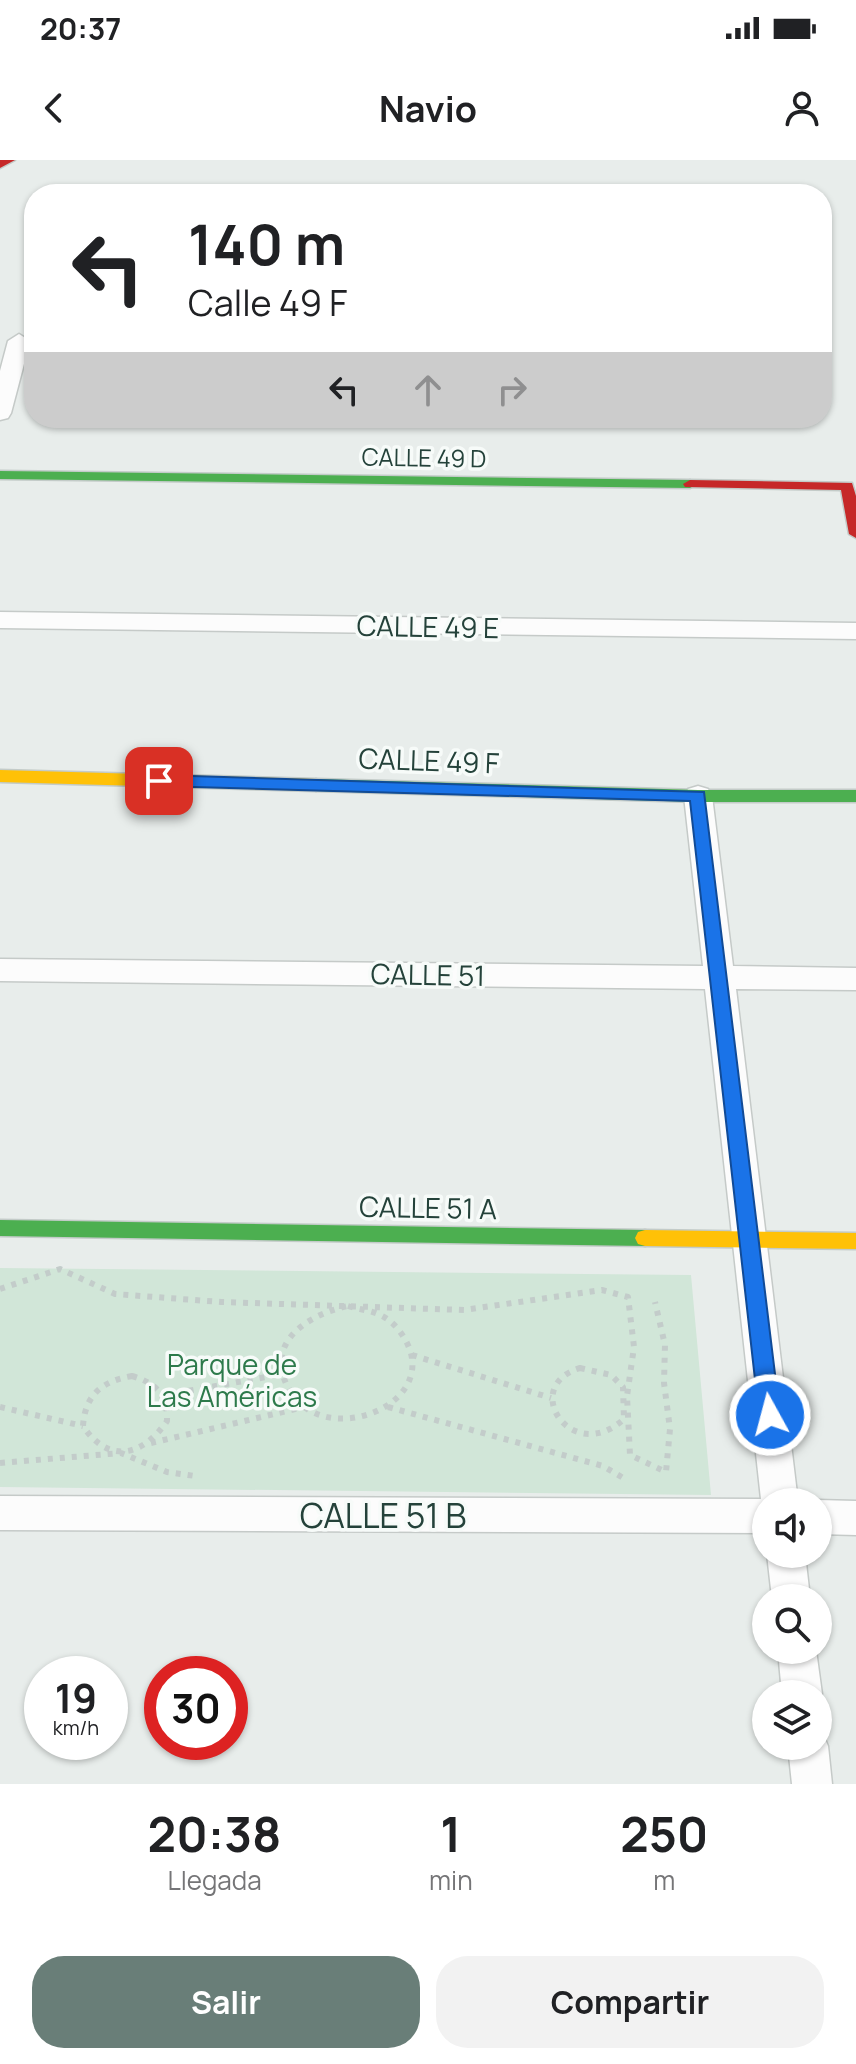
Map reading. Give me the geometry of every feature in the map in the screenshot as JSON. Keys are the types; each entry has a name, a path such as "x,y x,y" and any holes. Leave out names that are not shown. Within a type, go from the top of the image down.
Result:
{"street":[{"path":"0,164 9,160"},
{"path":"0,413 19,341"},
{"name":"CALLE 49 D","path":"0,475 847,486 856,534"},
{"name":"CALLE 49 E","path":"0,620 856,631"},
{"name":"CALLE 49 F","path":"0,776 698,796 856,796"},
{"path":"698,796 778,1488"},
{"name":"CALLE 51","path":"0,970 856,979"},
{"name":"CALLE 51 A","path":"0,1228 856,1241"},
{"name":"CALLE 51 B","path":"0,1513 752,1516"},
{"path":"832,1517 856,1518"},
{"path":"809,1760 812,1784"}],"path":[{"path":"0,1289 60,1269 115,1294 348,1306 464,1310 602,1290 628,1297 634,1347 627,1396 624,1419 616,1428 592,1436 567,1429 552,1409 551,1398 560,1378 580,1368 605,1371 615,1377 627,1396 630,1455 666,1472 670,1429 664,1383 665,1345 655,1302"},
{"path":"348,1306 383,1314 398,1325 408,1339 412,1355 411,1374 403,1393 388,1407 368,1417 346,1420 324,1417 304,1407 290,1392 283,1374 282,1357 287,1341 298,1326 312,1315 329,1308 348,1306"},
{"path":"412,1355 551,1398"},
{"path":"165,1395 283,1374"},
{"path":"150,1443 167,1421 165,1395 157,1386 132,1376 117,1377 104,1383 86,1402 83,1426 96,1445 108,1451 136,1450 150,1443 304,1407"},
{"path":"0,1407 83,1426"},
{"path":"388,1407 603,1466 629,1480"}],"green space":[{"name":"Parque de Las Américas","path":"0,1268 691,1275 711,1495 0,1487"}],"traffic: fast":[{"path":"0,475 690,484"},
{"path":"316,785 698,796 856,796"},
{"path":"0,1228 645,1238"}],"traffic: slow":[{"path":"0,776 316,785"},
{"path":"645,1238 856,1241"}],"traffic: jam":[{"path":"0,164 9,160"},
{"path":"690,484 847,486 856,534"}],"route":[{"path":"159,781 698,796 770,1415"}]}
